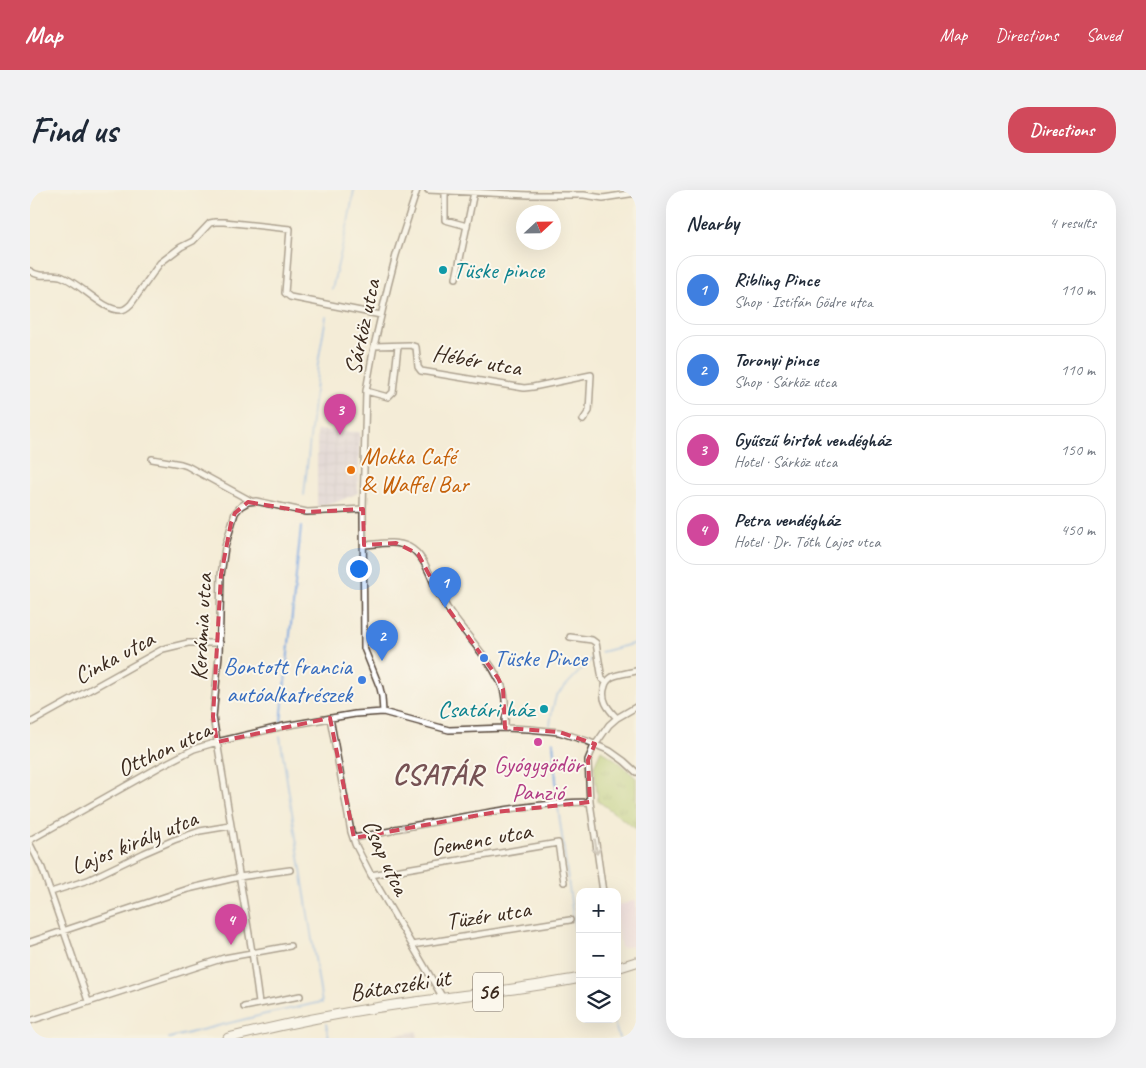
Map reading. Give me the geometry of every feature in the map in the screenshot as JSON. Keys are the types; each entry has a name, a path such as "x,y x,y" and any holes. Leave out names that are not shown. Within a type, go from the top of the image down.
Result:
{"main road":[{"path":"621,966 636,962"},
{"name":"Bátaszéki út","path":"228,1038 320,1017 576,979"}],"street":[{"name":"Sárköz utca","path":"383,712 380,688 364,648 366,392 374,346 396,255 417,190"},
{"path":"428,190 529,195 584,195 603,198 636,193"},
{"path":"444,192 445,220 467,226"},
{"path":"456,278 474,192"},
{"path":"30,271 45,276 60,276 107,306 120,310 125,309 136,299 160,263 181,247 193,241 210,224 224,222 290,229 285,293 290,297 381,315"},
{"name":"Hébér utca","path":"374,346 410,345 416,347 418,367 421,371 524,388 591,375 589,411 583,420"},
{"path":"366,392 388,397 391,395 393,392 398,346"},
{"path":"152,459 187,466 251,501 307,512 364,509"},
{"name":"Kerámia utca","path":"251,501 241,506 235,512 225,547 221,575 220,643 213,717 259,1004"},
{"path":"364,545 396,543 410,547 418,554 446,606 484,655 498,678 505,700 505,728"},
{"path":"570,637 592,640 596,643 602,678 606,682"},
{"name":"Cinka utca","path":"30,723 164,649 188,643 220,643"},
{"path":"617,718 604,702 603,694 606,682 616,676 636,671"},
{"path":"602,888 590,802 588,760 595,744 609,725 636,707"},
{"name":"Otthon utca","path":"30,842 160,766 194,749 284,726 356,714 383,712 449,730 505,728 559,732 610,751 636,772"},
{"name":"Csap utca","path":"330,718 346,806 354,838 371,875 443,998"},
{"path":"354,838 395,829 553,804 590,802"},
{"name":"Lajos király utca","path":"51,892 88,880 144,853 200,830 230,826"},
{"path":"30,842 51,892 88,1001"},
{"name":"Gemenc utca","path":"371,875 558,843 564,882"},
{"path":"30,942 188,889 239,877 290,870"},
{"name":"Tüzér utca","path":"412,945 570,920"},
{"path":"30,1021 224,958 290,946"},
{"path":"244,1007 300,996"}],"highlighted area":[{"path":"248,502 307,512 363,509 364,545 396,543 418,554 446,606 498,678 503,689 505,728 559,732 595,744 588,760 590,802 496,812 354,838 330,718 217,742 213,717 221,575 231,523 235,513"}],"shaded area":[{"path":"317,430 360,432 358,493 317,507"},
{"path":"636,900 636,945 621,948 621,933 621,905"},
{"path":"417,1031 418,1038 379,1038"}],"green space":[{"path":"601,750 619,762 636,778 636,829 598,801 594,766"}],"waterway":[{"path":"332,289 354,190"},
{"path":"304,495 318,363 326,317"},
{"path":"281,722 301,527"},
{"path":"601,652 636,643"},
{"path":"550,725 556,696 595,655"},
{"path":"280,736 322,1003"},
{"path":"553,741 558,807 576,939"},
{"path":"169,1038 322,1002"},
{"path":"614,1023 619,1038"},
{"path":"326,1024 329,1038"}],"place":[{"name":"Tüske pince","path":"443,270"},
{"name":"Gyűszű birtok vendégház","path":"340,435"},
{"name":"Mokka Café & Waffel Bar","path":"351,470"},
{"name":"Ribling Pince","path":"445,608"},
{"name":"Tüske Pince","path":"484,658"},
{"name":"Toronyi pince","path":"382,661"},
{"name":"Bontott francia autóalkatrészek","path":"362,680"},
{"name":"Csatári ház","path":"544,709"},
{"name":"Gyógygödör Panzió","path":"538,742"},
{"name":"Petra vendégház","path":"231,945"}],"district":[{"name":"CSATÁR","path":"438,774"}]}
